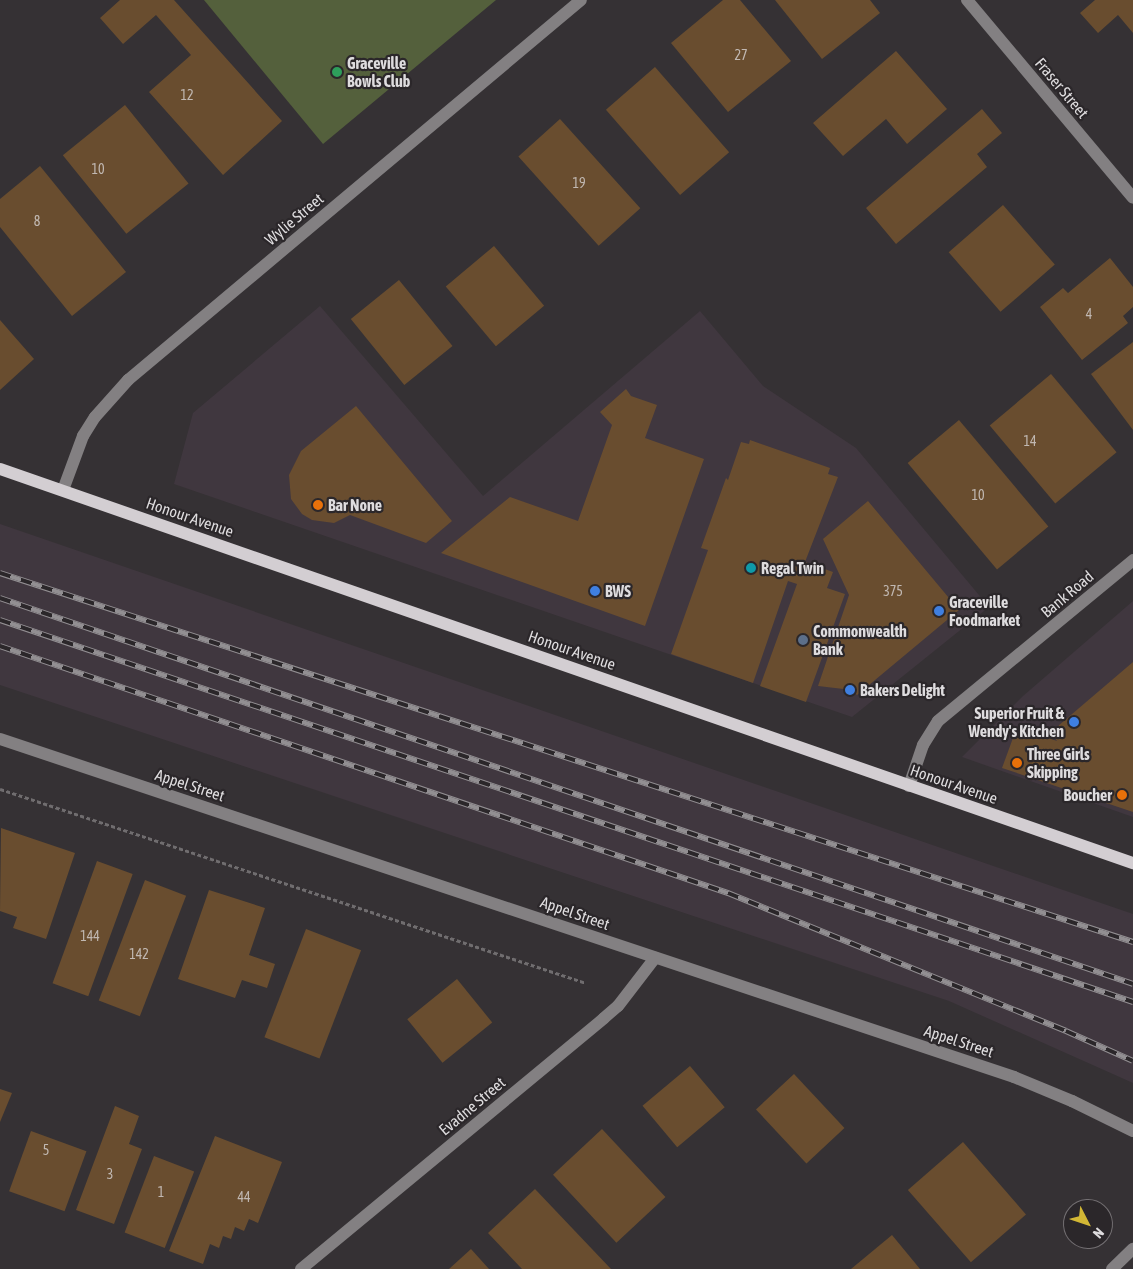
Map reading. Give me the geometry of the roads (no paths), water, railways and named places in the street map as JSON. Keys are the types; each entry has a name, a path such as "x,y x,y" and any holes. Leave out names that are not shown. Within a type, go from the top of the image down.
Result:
{"main road":[{"name":"Honour Avenue","path":"0,469 1133,863"}],"street":[{"name":"Wylie Street","path":"63,490 83,436 95,417 128,380 581,0"},
{"name":"Fraser Street","path":"967,0 1133,198"},
{"name":"Bank Road","path":"909,786 923,745 938,721 1133,560"},
{"name":"Appel Street","path":"0,740 1014,1076 1072,1101 1133,1131"},
{"name":"Evadne Street","path":"300,1269 618,1006 655,958"},
{"path":"1112,1269 1133,1249"}],"railway":[{"path":"0,573 1133,942"},
{"path":"0,598 1133,984"},
{"path":"0,620 1133,1002"},
{"path":"0,646 728,893 1066,1031 1133,1061"}],"place":[{"name":"Graceville Bowls Club","path":"337,72"},
{"name":"Bar None","path":"318,505"},
{"name":"Regal Twin","path":"751,568"},
{"name":"BWS","path":"595,591"},
{"name":"Graceville Foodmarket","path":"939,611"},
{"name":"Commonwealth Bank","path":"803,640"},
{"name":"Bakers Delight","path":"850,690"},
{"name":"Superior Fruit & Wendy's Kitchen","path":"1074,722"},
{"name":"Three Girls Skipping","path":"1017,763"},
{"name":"Boucher","path":"1122,795"}]}
